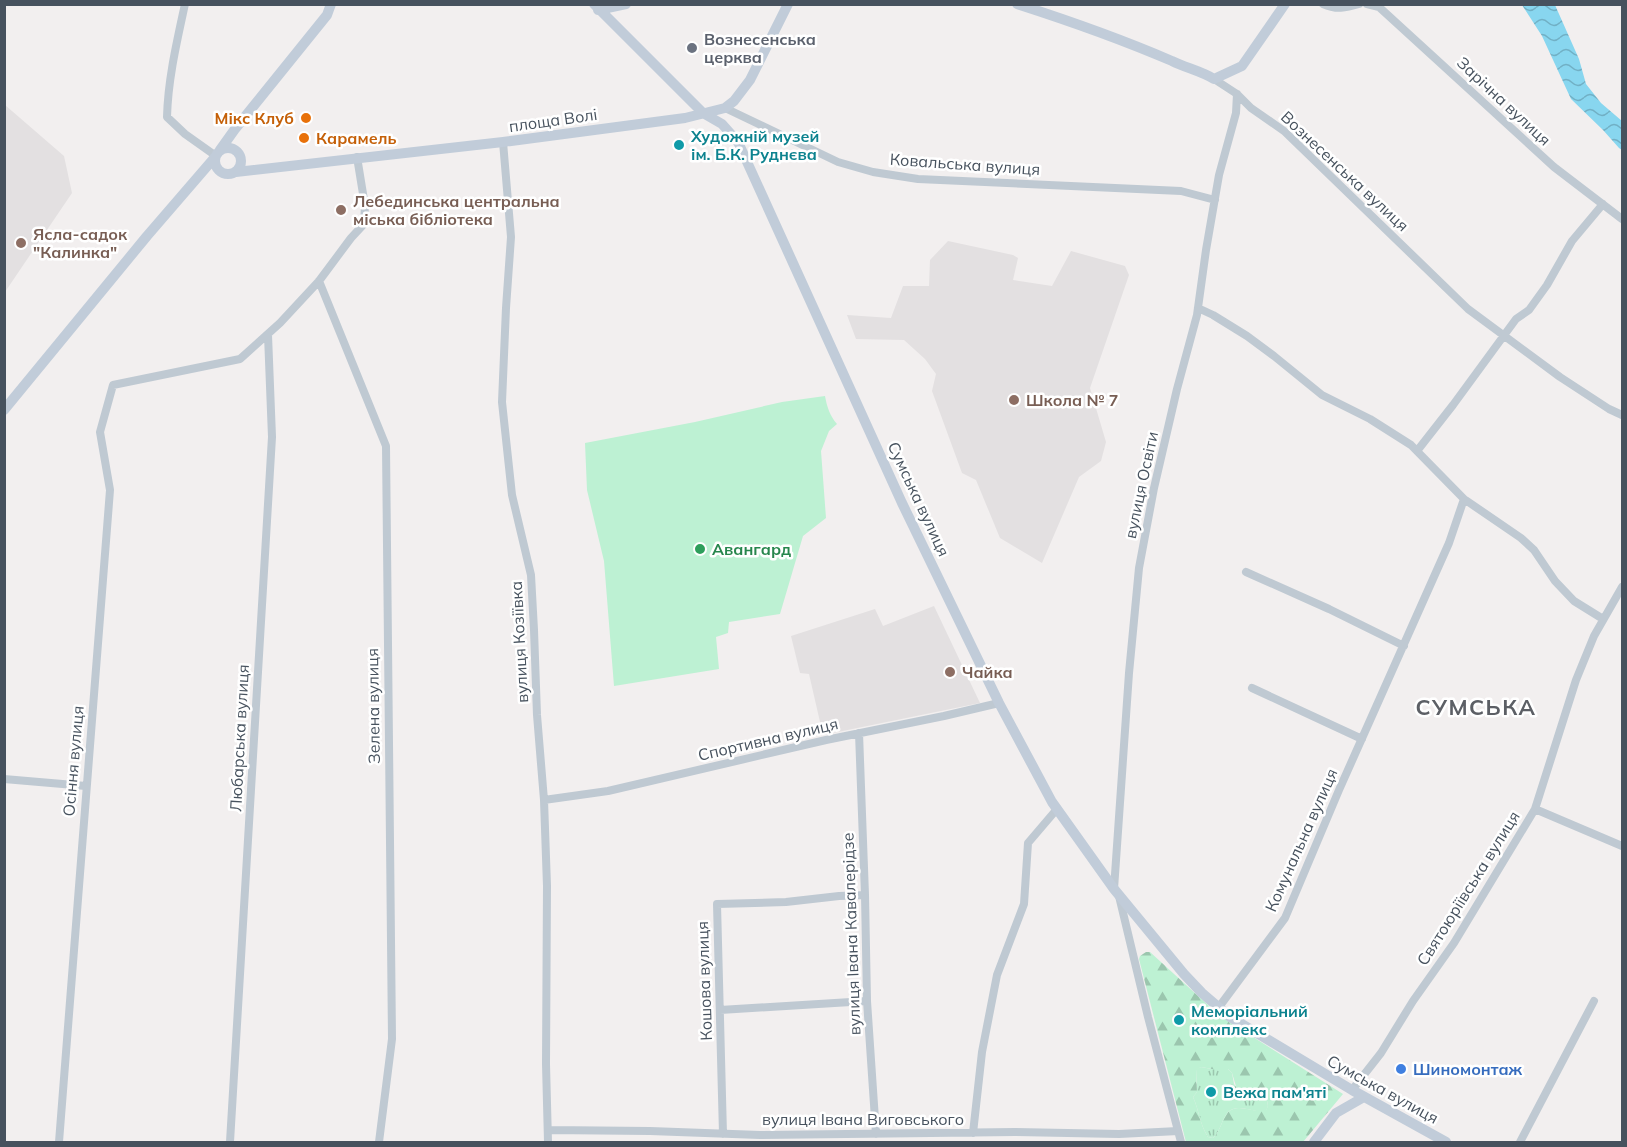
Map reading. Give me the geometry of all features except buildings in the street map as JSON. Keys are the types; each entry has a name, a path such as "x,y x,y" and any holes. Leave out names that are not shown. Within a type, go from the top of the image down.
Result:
{"main road":[{"path":"4,410 218,153 327,15 331,4"},
{"path":"596,7 626,4"},
{"path":"725,108 734,101 750,80 788,4"},
{"name":"Вознесенська вулиця","path":"1017,4 1127,42 1182,66 1207,74 1214,79"},
{"path":"1214,79 1242,66 1285,4"},
{"path":"596,7 703,113"},
{"name":"площа Волі","path":"197,177 503,142 685,118 725,108"},
{"name":"Сумська вулиця","path":"703,113 722,124 738,142 744,153 902,502 999,703 1057,809 1116,892 1184,974 1218,1007 1248,1029 1446,1143"},
{"path":"235,129 241,165 236,171"},
{"path":"218,153 231,148 260,168"},
{"path":"218,153 216,165 224,174"},
{"path":"1314,1143 1336,1113 1365,1097"}],"street":[{"path":"185,4 177,39 167,117 185,134 218,153"},
{"path":"1323,4 1343,9 1359,4"},
{"name":"Зарічна вулиця","path":"1367,4 1379,7 1546,160 1623,219"},
{"name":"Вознесенська вулиця","path":"1214,79 1284,131 1468,309 1599,403 1623,415"},
{"name":"вулиця Освіти","path":"1116,892 1129,673 1139,568 1154,488 1198,308 1219,175 1236,113 1237,94"},
{"name":"Ковальська вулиця","path":"725,108 838,162 873,172 918,179 1181,190 1215,200"},
{"name":"вулиця Козіївка","path":"503,142 511,237 502,402 512,495 531,575 547,886 548,1143"},
{"path":"268,335 319,281 364,224 365,206 357,157"},
{"path":"1417,451 1516,319 1529,310 1547,285 1572,241 1603,204"},
{"name":"Зелена вулиця","path":"319,281 386,446 392,1039 379,1143"},
{"path":"1198,308 1247,336 1322,395 1370,419 1411,445 1464,499 1521,538 1534,550 1555,581 1574,602 1603,620"},
{"name":"Осіння вулиця","path":"59,1143 110,490 100,432 113,385 240,359 268,335"},
{"name":"Любарська вулиця","path":"230,1143 272,437 268,335"},
{"name":"Комунальна вулиця","path":"1218,1007 1285,918 1338,790 1449,543 1464,499"},
{"path":"1246,572 1404,646"},
{"name":"Святоюріївська вулиця","path":"1352,1090 1381,1053 1413,1001 1454,943 1534,809 1576,680 1593,636 1623,587"},
{"path":"1252,688 1362,739"},
{"name":"Спортивна вулиця","path":"544,800 608,791 999,703"},
{"name":"вулиця Івана Кавалерідзе","path":"859,734 867,1001 876,1134"},
{"path":"4,779 86,786"},
{"path":"973,1133 982,1052 997,975 1024,904 1028,843 1057,809"},
{"path":"1534,809 1611,843 1623,846"},
{"name":"Сумська вулиця","path":"1116,892 1180,1143"},
{"name":"Кошова вулиця","path":"723,1134 717,904 786,902 865,895"},
{"path":"720,1010 867,1001"},
{"path":"1520,1143 1594,1001"},
{"name":"вулиця Івана Виговського","path":"548,1130 760,1135 1119,1134 1178,1131"}],"shaded area":[{"name":"Ясла-садок \"Калинка\"","path":"5,105 64,156 72,193 5,292"},
{"name":"Школа № 7","path":"948,241 1018,258 1013,280 1052,286 1071,251 1125,266 1129,275 1090,388 1106,442 1101,461 1079,477 1042,563 1000,538 976,480 962,473 932,391 936,374 925,359 904,340 856,339 847,315 891,318 903,286 929,286 930,260"},
{"path":"934,606 980,703 823,735 809,674 800,673 791,636 875,609 883,626"}],"green space":[{"name":"Авангард","path":"825,396 832,418 837,424 829,431 821,451 826,518 803,536 780,614 729,622 728,633 716,637 719,669 614,686 604,561 587,490 585,443 695,422 782,402"},
{"path":"1150,952 1220,1016 1343,1094 1303,1142 1186,1142 1140,956","holes":["1201,1067 1228,1069 1232,1073 1239,1096 1244,1098 1256,1090 1265,1090 1268,1106 1262,1111 1232,1109 1213,1138 1208,1137 1205,1132 1193,1097 1197,1092 1196,1070"]},
{"path":"1201,1067 1228,1069 1232,1073 1234,1084 1244,1098 1256,1090 1265,1090 1268,1106 1266,1111 1232,1109 1226,1115 1216,1135 1213,1138 1208,1137 1193,1097 1197,1092 1196,1069"}],"water":[{"path":"1522,5 1555,5 1579,59 1586,84 1601,103 1622,121 1622,150 1571,99 1542,36"}],"place":[{"name":"Вознесенська церква","path":"692,48"},
{"name":"Мікс Клуб","path":"306,118"},
{"name":"Карамель","path":"304,138"},
{"name":"Художній музей ім. Б.К. Руднєва","path":"679,145"},
{"name":"Лебединська центральна міська бібліотека","path":"341,210"},
{"name":"Ясла-садок \"Калинка\"","path":"21,243"},
{"name":"Школа № 7","path":"1014,400"},
{"name":"Авангард","path":"700,549"},
{"name":"Чайка","path":"950,672"},
{"name":"Меморіальний комплекс","path":"1179,1020"},
{"name":"Шиномонтаж","path":"1401,1069"},
{"name":"Вежа пам'яті","path":"1211,1092"}],"district":[{"name":"СУМСЬКА","path":"1476,707"}]}
